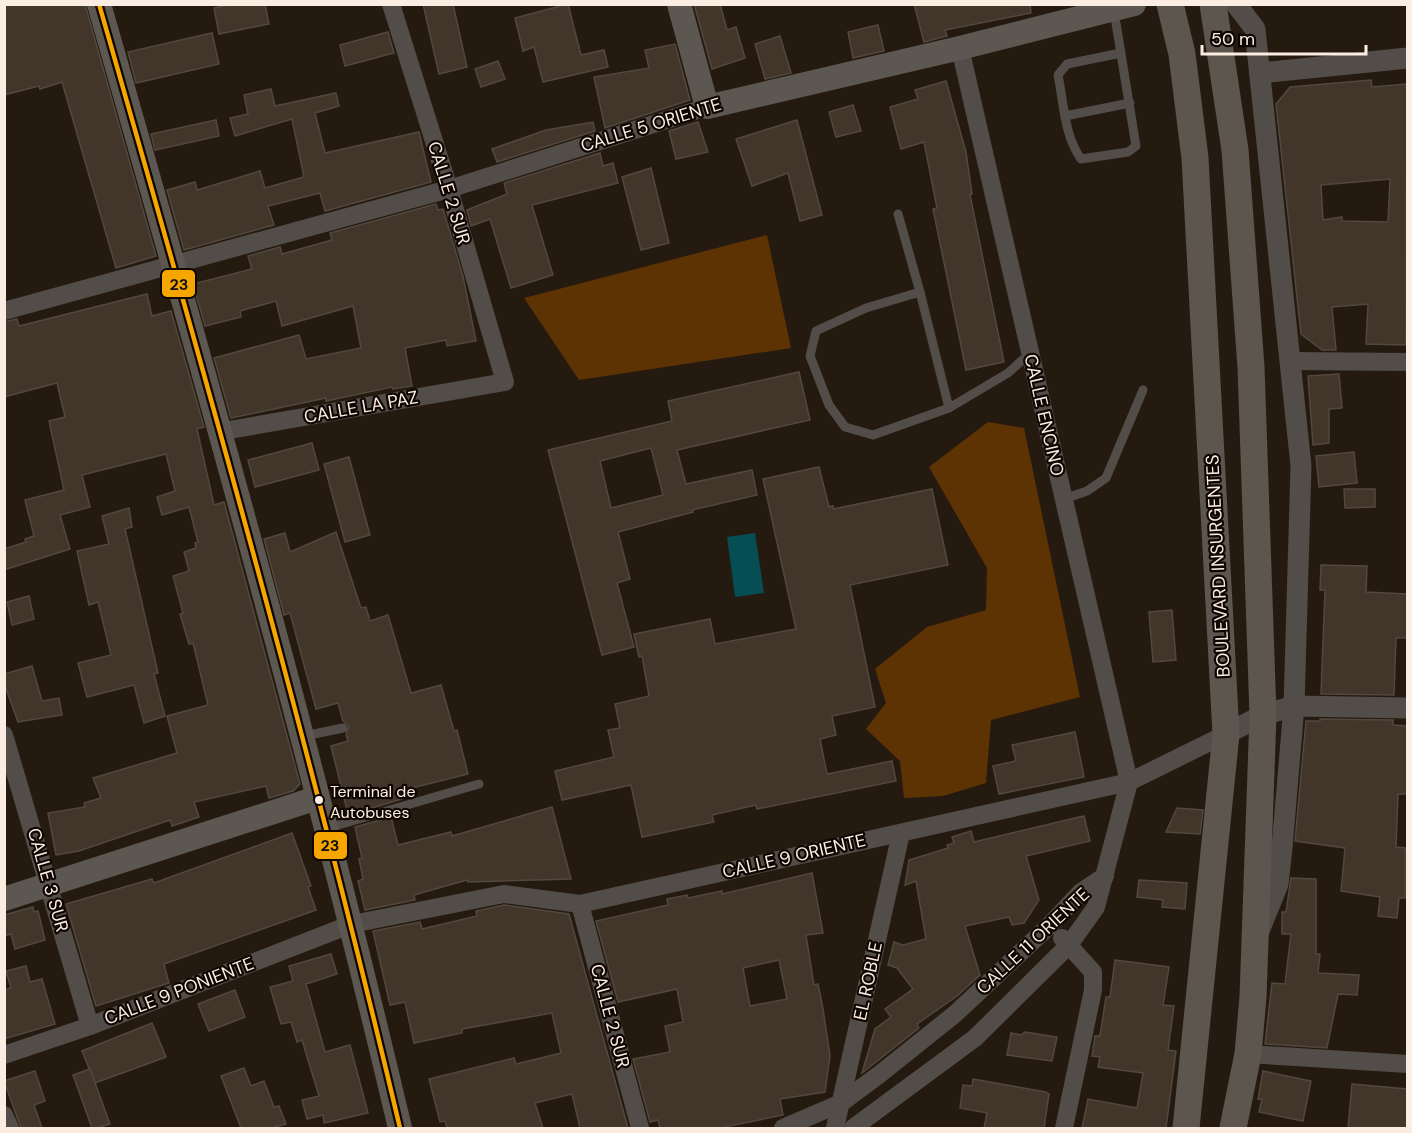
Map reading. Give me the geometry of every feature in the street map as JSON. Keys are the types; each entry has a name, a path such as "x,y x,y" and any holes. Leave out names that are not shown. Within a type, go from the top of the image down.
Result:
{"main road":[{"path":"99,4 174,265 302,737 352,924 400,1128"},
{"path":"679,4 707,106"},
{"name":"BOULEVARD INSURGENTES","path":"1170,4 1182,54 1196,158 1226,734 1186,1128"},
{"path":"1231,5 1235,150 1251,367 1263,715 1255,940 1248,1054 1233,1128"},
{"name":"CALLE 5 ORIENTE","path":"707,106 960,48 1124,7"},
{"path":"4,899 317,798"}],"street":[{"name":"CALLE 2 SUR","path":"390,4 449,189 505,382"},
{"path":"1231,5 1255,30 1262,118 1300,466 1294,706 1278,884 1255,940"},
{"name":"CALLE ENCINO","path":"960,48 1129,782"},
{"path":"1260,73 1407,58"},
{"name":"CALLE 5 ORIENTE","path":"4,311 449,189 707,106"},
{"path":"1290,361 1407,362"},
{"name":"CALLE LA PAZ","path":"218,432 505,382"},
{"path":"1226,734 1263,715 1294,706 1407,708"},
{"name":"CALLE 9 ORIENTE","path":"352,924 504,894 580,904 1129,782 1226,734"},
{"name":"CALLE 3 SUR","path":"4,735 90,1026"},
{"path":"1105,876 1129,782"},
{"name":"EL ROBLE","path":"835,1128 901,833"},
{"name":"CALLE 11 ORIENTE","path":"783,1128 841,1103 955,1014 1049,926 1081,892 1105,876"},
{"name":"CALLE 11 ORIENTE","path":"853,1128 975,1038 1069,945 1096,908 1105,876"},
{"name":"CALLE 2 SUR","path":"580,904 640,1128"},
{"name":"CALLE 9 PONIENTE","path":"4,1055 90,1026 352,924"},
{"path":"1049,926 1093,972 1093,990 1064,1128"},
{"path":"1248,1054 1407,1064"},
{"path":"4,1115 10,1128"}],"lane":[{"path":"1121,53 1067,64 1058,75 1072,146 1081,159 1128,152 1136,146 1121,53 1124,7"},
{"path":"1065,116 1130,103"},
{"path":"898,214 949,408"},
{"path":"920,292 866,308 816,331 810,356 829,405 845,428 873,435 949,408 1008,373 1030,353"},
{"path":"1064,499 1087,491 1106,478 1143,390"},
{"path":"302,737 343,728"},
{"path":"325,829 479,784"}],"shaded area":[{"path":"767,235 791,348 579,380 524,298"},
{"path":"988,422 1024,428 1080,697 991,720 986,783 943,796 904,798 900,761 866,729 886,703 875,669 927,627 986,610 987,568 929,467"}],"water":[{"path":"755,533 764,593 735,597 727,537"}],"building":[{"path":"4,4 85,4 156,256 116,268 62,82 40,89 39,86 4,95"},
{"path":"233,4 265,4 269,24 219,34 214,8"},
{"path":"423,4 453,4 467,67 439,74"},
{"path":"568,4 581,55 604,50 608,67 543,82 534,47 523,51 515,18"},
{"path":"694,4 720,4 727,30 736,27 745,58 712,69"},
{"path":"914,4 1030,4 1031,13 945,30 947,36 924,42"},
{"path":"878,25 884,51 853,58 848,32"},
{"path":"388,32 394,53 345,66 340,45"},
{"path":"212,33 219,64 136,83 128,52"},
{"path":"780,36 791,73 765,79 755,44"},
{"path":"675,44 690,100 605,128 594,77 649,68 645,50"},
{"path":"498,61 505,79 481,87 475,69"},
{"path":"1371,80 1372,87 1407,84 1406,345 1366,344 1368,304 1332,307 1336,350 1322,350 1301,334 1276,104 1290,87","holes":["1390,179 1388,222 1342,221 1342,217 1323,220 1321,185"]},
{"path":"946,81 966,152 972,194 970,195 1004,362 966,370 933,209 937,208 924,142 901,149 890,107 918,99 915,90"},
{"path":"271,89 275,106 336,93 339,106 315,113 325,153 419,132 431,182 325,211 320,193 268,206 274,225 184,250 167,190 195,182 197,190 260,171 265,188 304,177 292,119 235,136 230,118 248,114 244,95"},
{"path":"853,105 861,131 836,137 829,112"},
{"path":"216,120 219,136 155,150 151,134"},
{"path":"797,120 822,215 800,221 788,173 752,186 736,139"},
{"path":"593,122 595,131 497,162 492,149 546,130"},
{"path":"698,122 708,152 676,159 669,131"},
{"path":"600,153 603,166 613,163 618,183 532,205 553,275 511,288 490,219 471,226 467,210 507,194 504,183"},
{"path":"651,168 669,243 641,250 622,177"},
{"path":"436,204 438,210 443,209 463,276 476,341 447,346 446,340 405,348 412,386 393,389 392,387 326,401 326,398 231,418 214,358 299,335 306,359 361,348 353,306 282,326 276,301 240,311 241,317 205,326 193,284 252,269 248,256 280,247 282,254 332,240 330,233"},
{"path":"147,294 152,316 171,311 204,427 197,429 214,505 224,502 300,784 293,791 269,798 266,786 194,802 199,817 172,826 170,820 79,851 56,855 48,813 85,807 84,803 101,798 93,778 177,753 167,716 208,705 193,643 189,644 180,614 183,613 173,576 189,571 184,552 196,548 195,543 198,542 189,507 162,515 157,497 175,491 166,454 82,475 90,507 60,515 70,549 4,570 4,549 26,542 25,539 34,536 25,500 64,490 49,421 65,417 57,383 4,397 4,322 17,319 19,326"},
{"path":"799,372 810,420 677,450 686,484 752,470 757,495 692,510 693,512 618,532 630,579 617,583 634,647 602,655 548,450 672,421 668,401","holes":["651,448 663,495 611,508 600,461"]},
{"path":"1339,374 1342,408 1329,409 1329,443 1313,445 1308,376"},
{"path":"312,443 319,470 255,487 248,460"},
{"path":"1354,452 1357,483 1319,487 1316,456"},
{"path":"349,457 370,535 345,542 324,464"},
{"path":"819,467 829,507 833,506 833,509 932,489 948,565 850,585 875,707 832,716 836,735 820,739 827,774 892,761 896,781 757,809 756,805 712,815 714,822 642,837 631,785 562,800 555,771 614,757 608,730 620,728 615,704 649,696 642,656 639,657 634,634 710,619 715,644 796,629 763,479"},
{"path":"1344,489 1375,489 1375,507 1345,508"},
{"path":"129,508 132,527 125,529 158,673 154,674 165,716 144,723 134,685 87,697 78,663 111,655 98,602 89,605 77,551 109,544 102,516"},
{"path":"336,532 361,608 366,607 370,621 388,615 411,693 441,685 454,731 457,730 468,774 400,791 402,799 352,814 348,814 331,746 348,741 346,734 349,726 343,721 338,703 316,709 290,613 284,615 264,539 285,533 290,552"},
{"path":"1321,565 1367,566 1366,592 1407,594 1407,638 1396,638 1394,695 1321,694 1325,590 1320,590"},
{"path":"29,596 34,619 12,625 7,602"},
{"path":"1172,610 1176,660 1153,662 1149,612"},
{"path":"32,666 42,701 59,698 62,715 18,722 4,683 4,674"},
{"path":"1320,719 1393,720 1393,725 1407,726 1407,794 1398,794 1396,847 1405,848 1405,898 1399,898 1397,918 1378,916 1380,897 1341,891 1345,848 1295,841 1306,721 1320,721"},
{"path":"1075,732 1084,777 999,794 993,766 1016,761 1012,745"},
{"path":"552,807 571,879 468,882 467,880 414,895 415,900 365,910 358,881 363,879 359,859 362,858 355,827 391,817 398,845 451,832 452,836"},
{"path":"1177,808 1203,810 1200,834 1166,832"},
{"path":"1084,816 1090,841 1026,856 1039,900 1024,923 1012,925 1009,917 965,926 980,975 957,996 917,1024 919,1028 862,1073 875,1029 891,1017 885,1009 913,989 897,968 888,965 894,942 903,945 926,939 916,881 905,885 909,860 948,848 947,845 954,843 952,837 971,831 974,842"},
{"path":"292,833 311,886 308,887 316,910 164,964 169,983 96,1006 66,904 152,879 154,883"},
{"path":"812,873 823,933 806,935 814,985 818,984 823,1009 830,1056 825,1092 780,1099 783,1115 720,1128 660,1128 658,1120 650,1122 633,1059 670,1052 665,1026 683,1022 677,989 618,1002 596,921 668,905 667,899 687,895 688,898 722,891 722,894","holes":["779,960 787,999 750,1006 743,968"]},
{"path":"1291,878 1316,879 1316,954 1320,954 1318,973 1359,975 1357,995 1338,994 1327,1048 1265,1044 1272,983 1285,984 1291,934 1282,934 1282,912 1286,912"},
{"path":"1139,880 1187,883 1185,909 1162,907 1163,900 1137,897"},
{"path":"504,905 569,914 628,1128 580,1128 572,1094 535,1103 543,1128 447,1128 445,1121 440,1122 429,1079 514,1058 516,1064 561,1053 552,1013 462,1029 462,1033 414,1043 405,1002 390,1005 373,931 420,922 422,929 477,916 476,911"},
{"path":"33,907 34,912 38,911 45,940 15,949 11,934 4,936 4,915"},
{"path":"331,954 337,974 306,984 325,1052 350,1045 368,1113 324,1123 323,1115 307,1119 302,1100 319,1096 302,1040 297,1042 291,1022 281,1024 270,987 293,981 289,966"},
{"path":"1115,960 1169,967 1163,1005 1174,1006 1168,1050 1176,1051 1166,1128 1082,1128 1088,1099 1137,1108 1143,1073 1098,1067 1100,1057 1092,1056 1095,1036 1100,1036 1106,997 1110,997"},
{"path":"26,966 30,982 42,979 55,1024 4,1039 4,990 11,988 6,971"},
{"path":"235,990 245,1017 209,1031 198,1004"},
{"path":"152,1023 166,1057 95,1083 82,1051"},
{"path":"1025,1032 1057,1037 1052,1061 1007,1055 1011,1033 1021,1035"},
{"path":"244,1068 251,1086 264,1081 274,1107 279,1106 286,1124 271,1128 241,1128 221,1076"},
{"path":"90,1069 110,1124 96,1128 92,1128 73,1075"},
{"path":"35,1071 45,1101 34,1105 42,1128 21,1128 4,1081"},
{"path":"1263,1071 1311,1081 1303,1121 1259,1112 1262,1099 1258,1099"},
{"path":"973,1079 1049,1094 1044,1128 984,1128 987,1113 960,1108 963,1085 972,1086"},
{"path":"1352,1084 1407,1089 1407,1128 1348,1128"}],"transit line":[{"name":"23","path":"99,4 179,284 294,705 400,1128"}],"place":[{"name":"Terminal de Autobuses","path":"319,800"}]}
